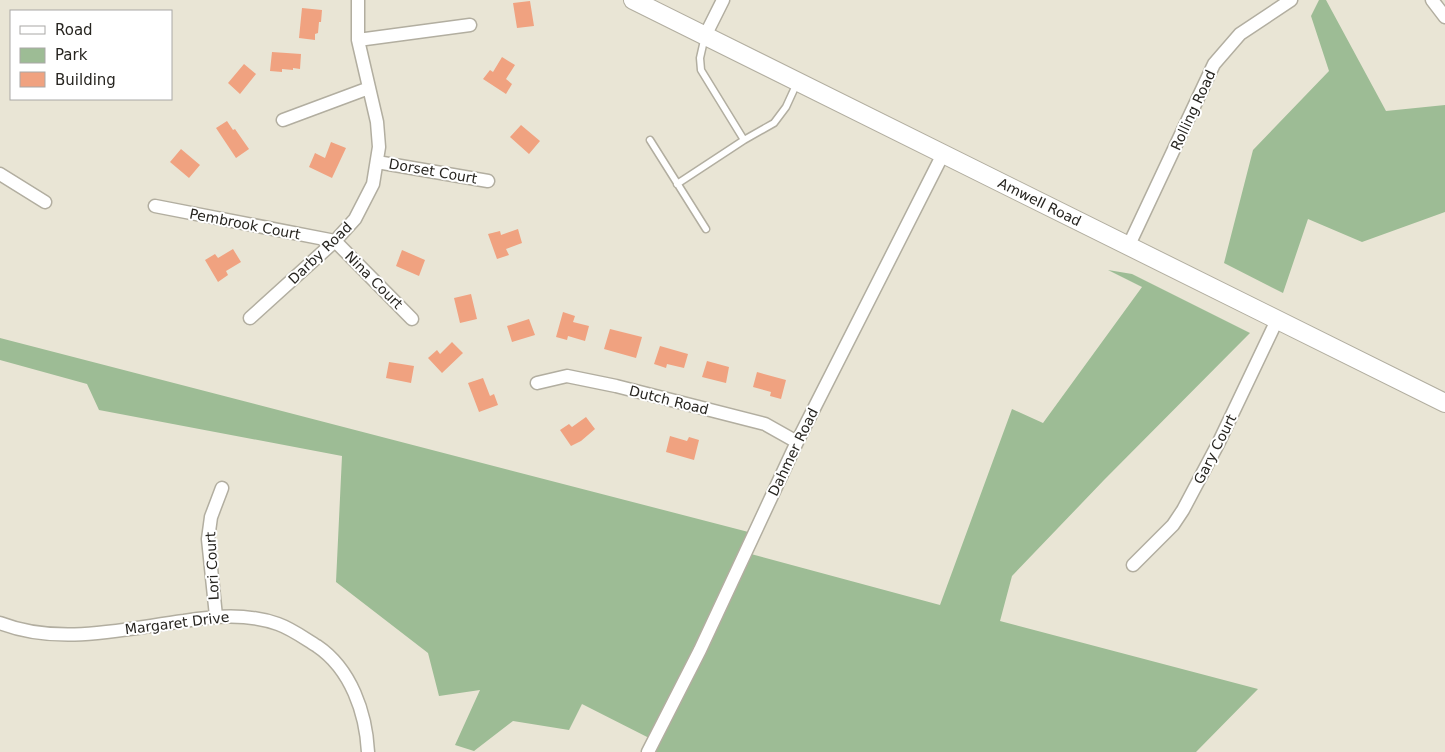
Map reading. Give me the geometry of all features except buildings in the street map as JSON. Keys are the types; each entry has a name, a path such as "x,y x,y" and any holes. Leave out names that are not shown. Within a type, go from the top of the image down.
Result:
{"main road":[{"name":"Amwell Road","path":"633,0 1445,403"}],"street":[{"name":"Darby Road","path":"250,318 335,241 355,219 374,184 379,147 377,122 358,40 358,0"},
{"path":"705,36 723,0"},
{"path":"1432,0 1445,17"},
{"name":"Rolling Road","path":"1128,247 1214,64 1240,34 1284,2"},
{"path":"358,40 470,25"},
{"path":"282,120 369,88"},
{"name":"Dahmer Road","path":"648,752 700,650 798,442 943,154"},
{"name":"Dorset Court","path":"377,162 488,181"},
{"path":"0,174 45,202"},
{"name":"Pembrook Court","path":"155,206 335,241"},
{"name":"Nina Court","path":"335,241 412,319"},
{"name":"Gary Court","path":"1133,565 1173,525 1183,510 1218,444 1277,320"},
{"name":"Dutch Road","path":"538,383 567,376 616,386 764,424 798,442"},
{"name":"Lori Court","path":"216,616 208,539 211,518 222,488"},
{"name":"Margaret Drive","path":"0,623 15,629 57,636 88,634 216,616 254,619 277,624 294,631 323,650 336,663 355,693 362,714 368,752"}],"lane":[{"path":"705,36 700,58 701,70 744,140"},
{"path":"677,184 744,140 774,123 786,107 797,82"},
{"path":"650,140 706,229"}],"green space":[{"path":"1319,0 1326,0 1386,111 1445,105 1445,212 1362,242 1308,219 1283,293 1224,263 1253,150 1329,71 1311,16"},
{"path":"1108,270 1132,274 1250,333 1012,576 1000,621 1258,689 1196,752 653,752 657,742 582,704 569,730 513,721 474,751 455,745 480,690 439,696 428,653 336,582 342,456 99,410 87,384 0,360 0,338 760,535 751,554 940,605 1012,409 1043,423 1142,287"}]}
